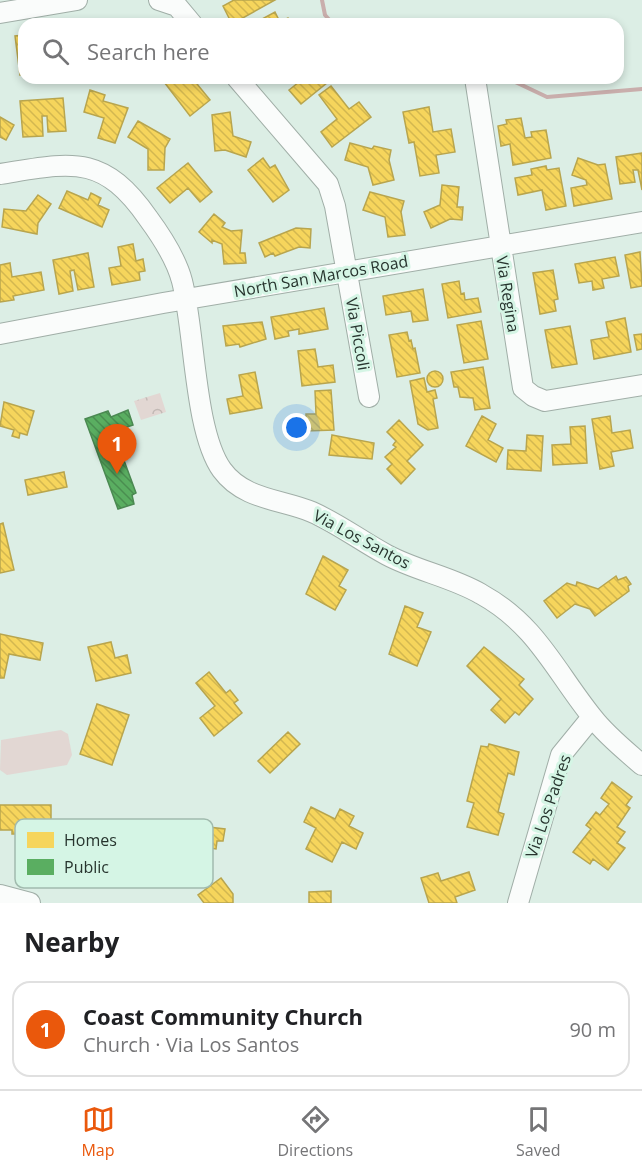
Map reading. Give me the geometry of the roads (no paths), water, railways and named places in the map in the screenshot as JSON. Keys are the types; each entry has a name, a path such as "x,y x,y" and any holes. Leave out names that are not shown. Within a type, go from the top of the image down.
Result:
{"street":[{"path":"0,13 49,2 77,0"},
{"path":"159,0 177,6 187,18"},
{"name":"Via Piccoli","path":"242,84 328,184 335,206 348,271 369,397"},
{"name":"Via Regina","path":"476,84 524,387 533,396 555,400 642,385"},
{"name":"Via Los Santos","path":"0,174 63,164 89,167 106,175 126,190 159,233 182,278 205,420 212,451 223,471 239,487 267,500 300,507 334,522 387,555 479,592 510,611 538,641 592,717 642,765"},
{"name":"North San Marcos Road","path":"0,334 348,271 642,222"},
{"name":"Via Los Padres","path":"518,903 561,755 592,717"},
{"path":"0,895 30,903"}],"waterway":[{"path":"322,0 328,18"},
{"path":"520,84 547,97 642,89"}],"place":[{"name":"Coast Community Church","path":"117,474"}]}
